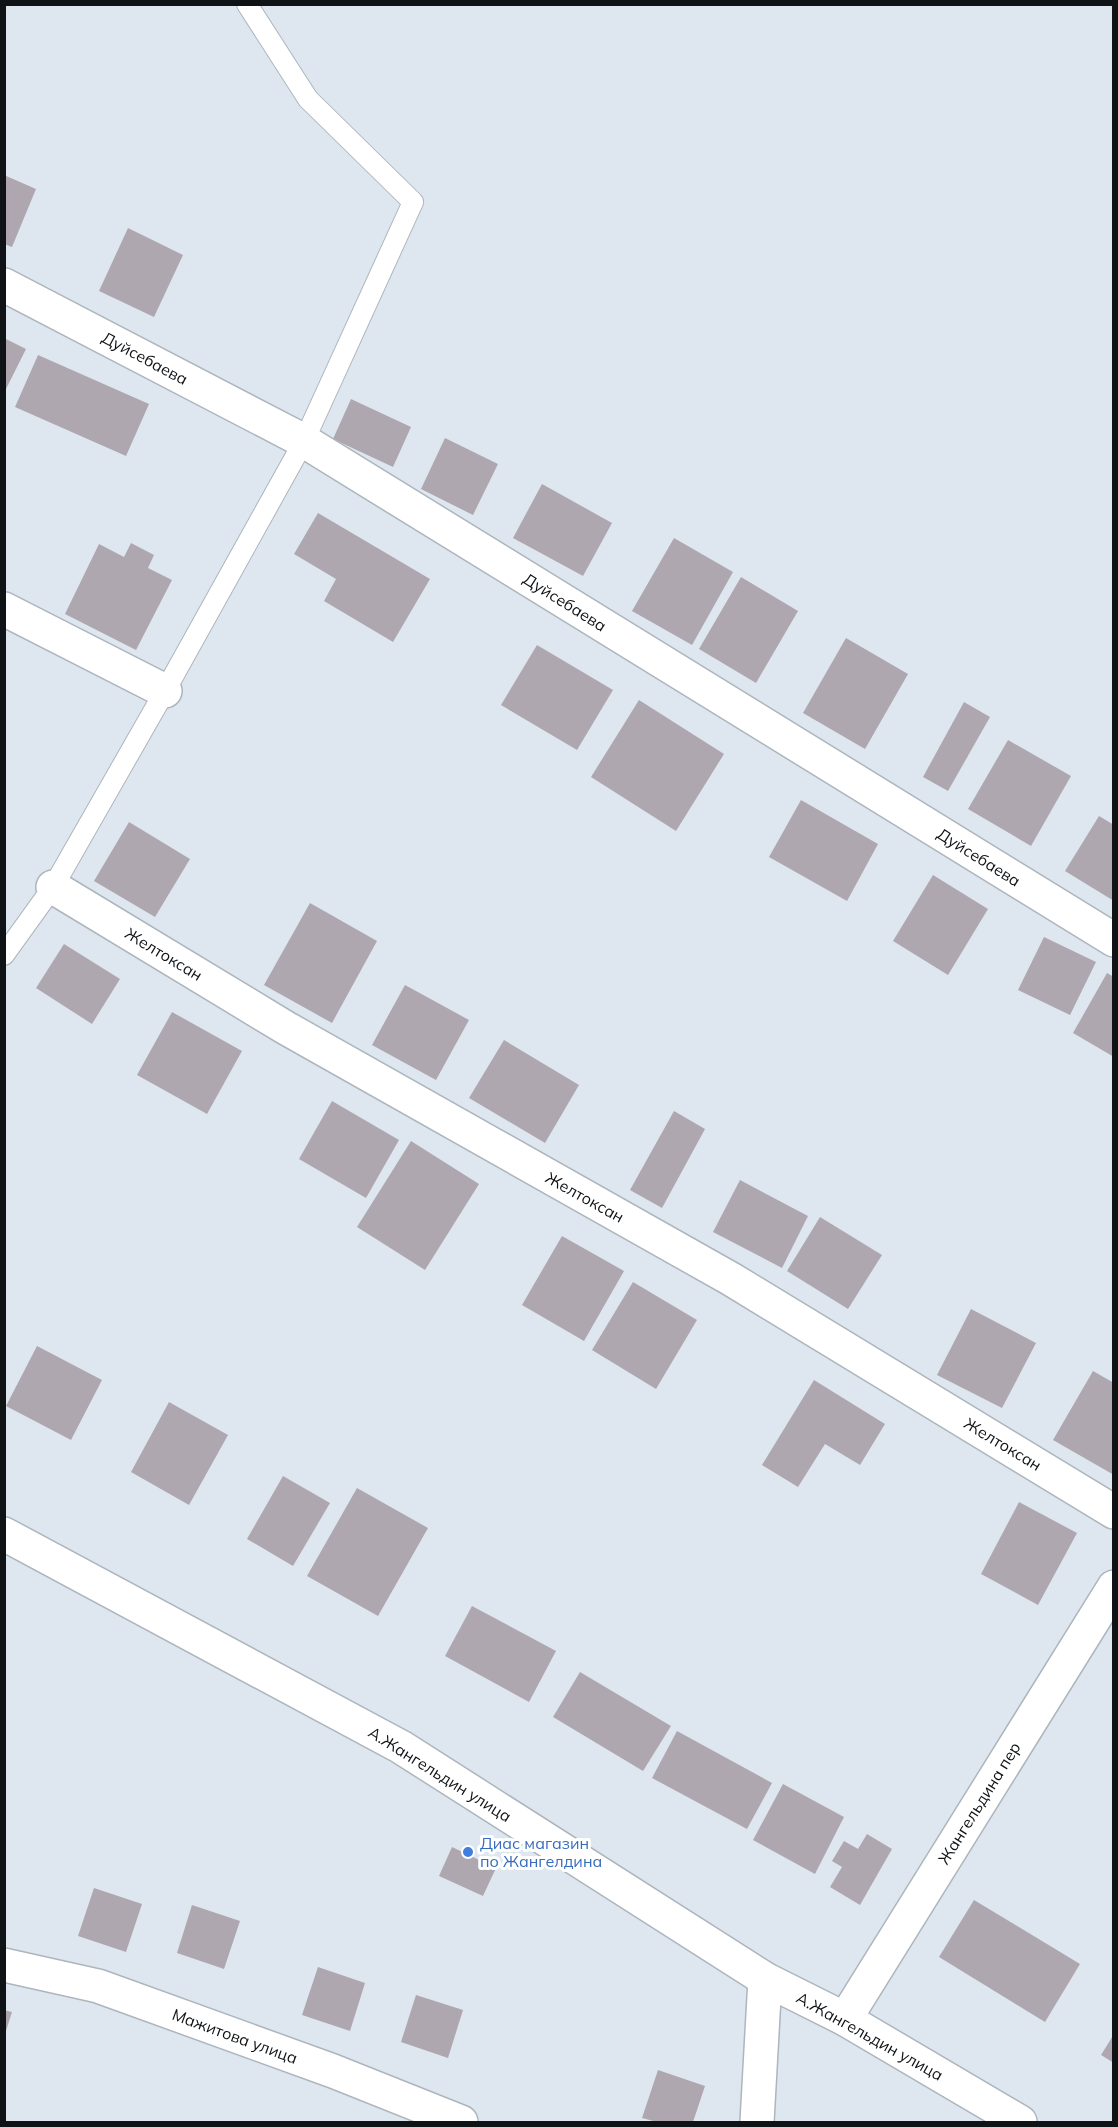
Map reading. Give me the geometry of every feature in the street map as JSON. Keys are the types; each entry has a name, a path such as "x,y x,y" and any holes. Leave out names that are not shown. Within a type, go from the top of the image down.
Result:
{"street":[{"name":"Дуйсебаева","path":"4,285 304,441 1113,940"},
{"path":"4,609 165,691"},
{"name":"Желтоксан","path":"53,887 286,1028 731,1279 1113,1512"},
{"name":"А.Жангельдин улица","path":"4,1534 401,1747 765,1979 845,2019 1020,2122"},
{"name":"Жангельдина пер","path":"845,2019 1113,1587"},
{"name":"Мажитова улица","path":"4,1965 98,1986 333,2071 461,2122"},
{"path":"757,2122 765,1979"}],"lane":[{"path":"4,955 53,887 304,441 413,202 308,99 247,4"}],"building":[{"path":"4,175 36,189 12,247 4,244"},
{"path":"128,228 183,255 154,317 99,291"},
{"path":"4,338 26,349 4,393"},
{"path":"38,355 149,404 126,456 15,407"},
{"path":"351,399 411,427 393,467 333,439"},
{"path":"445,438 498,464 473,515 421,489"},
{"path":"542,484 612,523 583,576 513,538"},
{"path":"318,513 430,579 393,642 324,601 336,579 294,554"},
{"path":"674,538 733,572 692,645 632,611"},
{"path":"131,543 154,555 148,568 172,580 136,650 65,614 99,544 124,557"},
{"path":"741,577 798,611 756,683 699,649"},
{"path":"846,638 908,674 865,749 803,713"},
{"path":"537,645 613,690 577,750 501,705"},
{"path":"639,700 724,754 676,831 591,777"},
{"path":"964,702 990,717 948,791 923,777"},
{"path":"1008,740 1071,776 1031,846 968,809"},
{"path":"801,800 878,844 847,901 769,857"},
{"path":"1099,816 1114,825 1114,901 1065,871"},
{"path":"129,822 190,859 155,917 94,881"},
{"path":"933,875 988,909 948,975 893,941"},
{"path":"310,903 377,941 332,1023 264,985"},
{"path":"1044,937 1096,962 1070,1015 1018,990"},
{"path":"64,944 120,979 92,1024 36,988"},
{"path":"1107,973 1114,977 1114,1057 1073,1033"},
{"path":"405,985 469,1020 436,1080 372,1045"},
{"path":"172,1012 242,1051 207,1114 137,1075"},
{"path":"504,1040 579,1085 545,1143 469,1098"},
{"path":"332,1101 399,1140 366,1198 299,1159"},
{"path":"674,1111 705,1129 662,1208 630,1190"},
{"path":"411,1141 479,1184 425,1270 357,1227"},
{"path":"740,1180 808,1216 782,1268 713,1232"},
{"path":"820,1217 882,1255 848,1309 787,1271"},
{"path":"562,1236 624,1271 584,1341 522,1305"},
{"path":"633,1282 697,1320 656,1389 592,1350"},
{"path":"971,1309 1036,1343 1002,1408 937,1375"},
{"path":"37,1346 102,1380 71,1440 6,1406"},
{"path":"1093,1371 1114,1383 1114,1475 1053,1440"},
{"path":"814,1380 885,1424 860,1465 825,1444 798,1487 762,1465"},
{"path":"169,1402 228,1435 189,1505 131,1472"},
{"path":"283,1476 330,1503 293,1566 247,1539"},
{"path":"357,1488 428,1528 378,1616 307,1576"},
{"path":"1019,1502 1077,1533 1038,1605 981,1574"},
{"path":"472,1606 556,1651 529,1702 445,1656"},
{"path":"580,1672 671,1726 643,1771 553,1717"},
{"path":"677,1731 772,1783 747,1829 652,1778"},
{"path":"783,1784 844,1817 815,1874 753,1840"},
{"path":"867,1834 892,1849 860,1905 830,1887 842,1867 832,1861 844,1841 858,1849"},
{"path":"452,1847 496,1868 483,1896 439,1876"},
{"path":"94,1888 142,1904 126,1952 78,1936"},
{"path":"974,1900 1080,1964 1045,2022 939,1957"},
{"path":"192,1905 240,1921 224,1969 177,1953"},
{"path":"318,1967 365,1983 350,2031 302,2015"},
{"path":"416,1995 463,2010 448,2058 401,2042"},
{"path":"4,2010 12,2012 5,2034 4,2034"},
{"path":"1114,2034 1114,2063 1101,2055"},
{"path":"658,2070 705,2086 693,2122 657,2122 642,2118"}],"place":[{"name":"Диас магазин по Жангелдина","path":"468,1852"}]}
